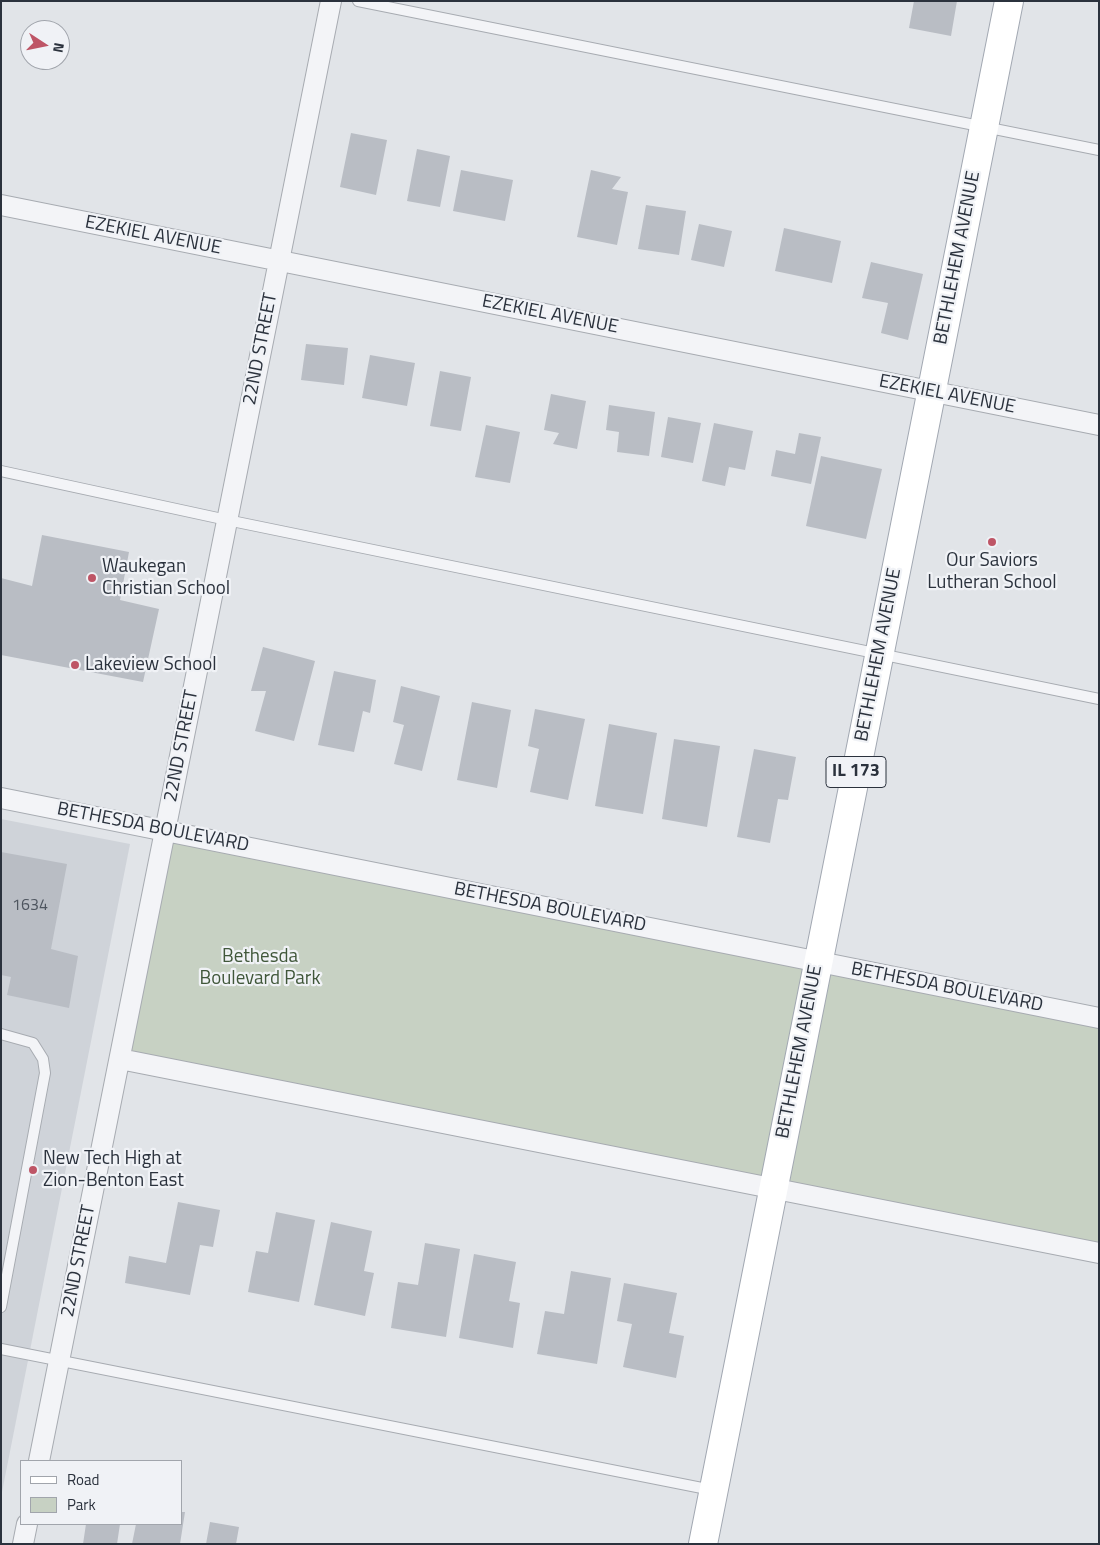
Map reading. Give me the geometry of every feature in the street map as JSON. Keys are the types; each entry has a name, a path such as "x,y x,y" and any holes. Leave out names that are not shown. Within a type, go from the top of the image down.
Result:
{"main road":[{"name":"BETHLEHEM AVENUE","path":"702,1544 1009,1"}],"street":[{"name":"22ND STREET","path":"39,1460 331,1"},
{"name":"EZEKIEL AVENUE","path":"1,205 1099,425"},
{"name":"BETHESDA BOULEVARD","path":"1,798 1099,1018"},
{"path":"120,1059 1099,1253"},
{"path":"23,1544 27,1525"}],"lane":[{"path":"358,1 1099,150"},
{"path":"1,471 227,520 1099,699"},
{"path":"1,1034 33,1043 43,1060 45,1073 1,1307"},
{"path":"1,1349 713,1490"}],"shaded area":[{"name":"New Tech High at Zion-Benton East","path":"1,819 130,844 1,1497"}],"green space":[{"name":"Bethesda Boulevard Park","path":"166,831 1099,1019 1099,1253 120,1059"}],"building":[{"path":"914,1 957,1 951,36 909,28"},
{"path":"351,133 387,140 376,195 340,187"},
{"path":"417,149 450,156 440,207 407,201"},
{"path":"461,170 513,180 505,221 453,211"},
{"path":"591,170 621,177 612,189 628,192 617,245 577,237"},
{"path":"646,205 686,211 679,255 638,249"},
{"path":"699,224 732,231 724,267 691,260"},
{"path":"784,228 841,241 832,283 775,271"},
{"path":"871,262 923,274 908,340 881,333 888,303 862,298"},
{"path":"306,344 348,348 344,385 301,380"},
{"path":"370,355 415,363 407,406 362,398"},
{"path":"440,371 471,377 461,431 430,426"},
{"path":"551,394 586,401 577,449 553,444 559,433 544,430"},
{"path":"609,405 655,412 649,456 617,452 619,432 606,430"},
{"path":"668,417 701,423 693,463 661,457"},
{"path":"714,423 753,431 745,470 729,467 725,486 702,481"},
{"path":"486,425 520,432 510,483 475,477"},
{"path":"799,433 821,437 811,484 771,476 776,450 795,454"},
{"path":"821,456 882,469 866,539 806,526"},
{"path":"42,535 129,552 120,600 159,609 143,682 1,655 1,578 32,586"},
{"path":"263,647 315,661 294,741 255,731 266,691 251,691"},
{"path":"334,671 376,680 370,713 363,711 354,752 318,745"},
{"path":"401,686 440,696 422,771 394,764 404,725 393,722"},
{"path":"472,702 511,710 497,788 457,780"},
{"path":"535,709 585,719 568,800 530,792 539,749 528,746"},
{"path":"609,724 657,733 643,814 595,806"},
{"path":"674,739 720,746 707,827 662,819"},
{"path":"754,749 796,757 788,800 778,799 770,843 737,837"},
{"path":"1,852 67,864 51,949 78,956 69,1008 7,995 11,977 1,975"},
{"path":"178,1202 220,1210 213,1247 200,1245 190,1295 125,1283 129,1256 166,1263"},
{"path":"276,1212 315,1220 299,1302 248,1292 256,1251 268,1253"},
{"path":"331,1222 372,1231 364,1271 374,1273 365,1316 314,1305"},
{"path":"425,1243 460,1249 446,1337 391,1328 398,1282 418,1285"},
{"path":"474,1254 516,1262 509,1301 520,1303 513,1348 459,1338"},
{"path":"571,1271 611,1278 597,1364 537,1354 545,1311 564,1314"},
{"path":"624,1283 677,1293 669,1333 684,1336 676,1378 623,1367 632,1324 617,1321"},
{"path":"182,1512 185,1512 180,1544 132,1544 136,1525 182,1525"},
{"path":"210,1522 239,1527 236,1544 206,1544"},
{"path":"86,1525 120,1525 117,1544 83,1544"}],"place":[{"name":"Our Saviors Lutheran School","path":"992,542"},
{"name":"Waukegan Christian School","path":"92,578"},
{"name":"Lakeview School","path":"75,665"},
{"name":"New Tech High at Zion-Benton East","path":"33,1170"}]}
